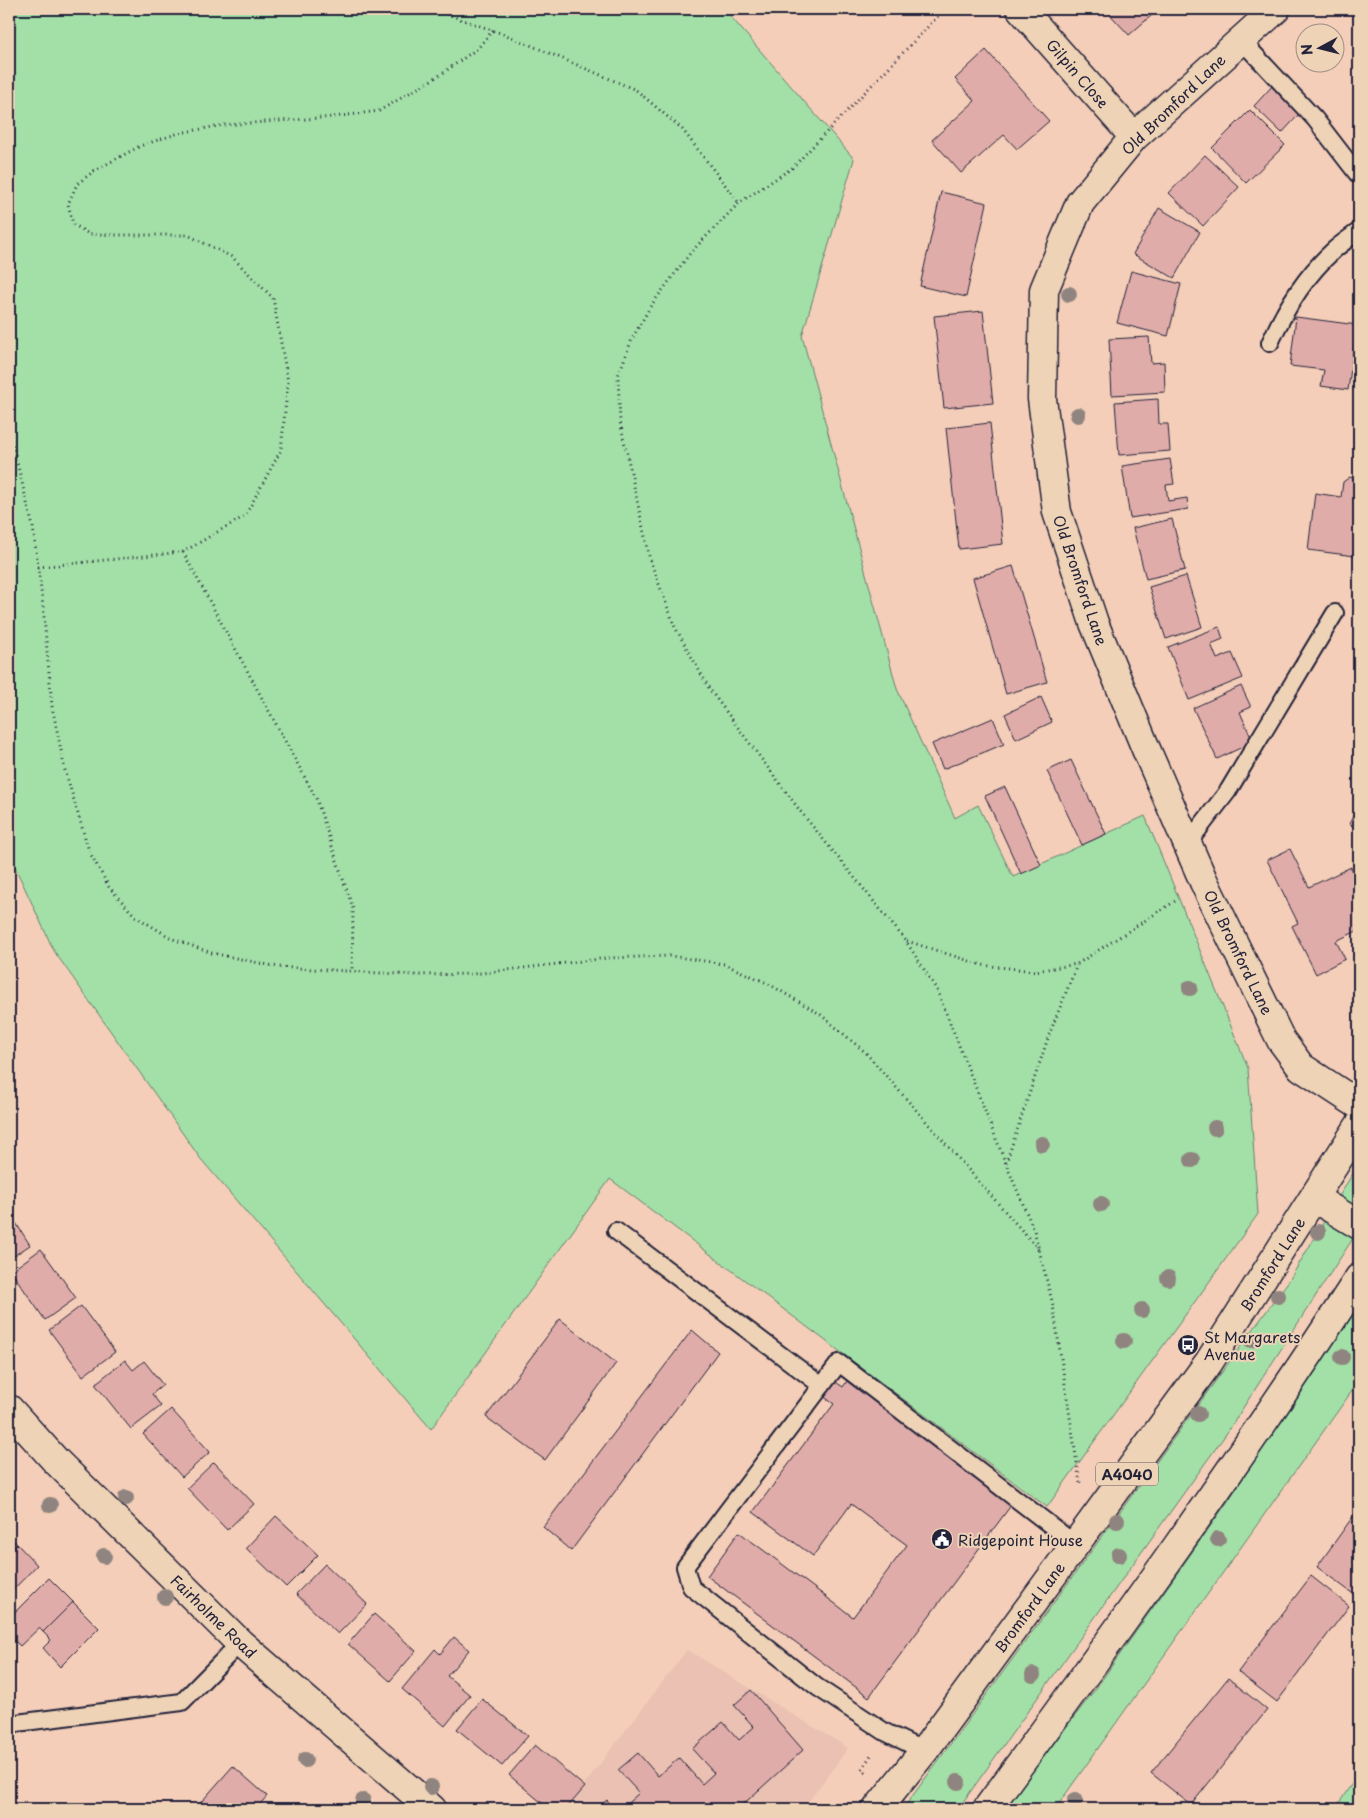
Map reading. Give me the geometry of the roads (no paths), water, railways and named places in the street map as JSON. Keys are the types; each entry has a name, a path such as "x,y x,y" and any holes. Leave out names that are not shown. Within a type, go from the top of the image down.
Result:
{"street":[{"name":"Gilpin Close","path":"1021,9 1134,137"},
{"name":"Old Bromford Lane","path":"1276,9 1134,137 1080,204 1044,290 1042,399 1057,512 1094,623 1204,882 1281,1040 1300,1067 1359,1105"},
{"name":"Bromford Lane","path":"877,1809 924,1751 1209,1362 1359,1126"},
{"path":"1314,1198 1359,1225"},
{"path":"988,1809 1122,1626 1298,1373 1359,1278"},
{"name":"Fairholme Road","path":"9,1409 55,1460 240,1643 432,1809"}],"lane":[{"path":"1241,40 1315,119 1359,176"},
{"path":"1270,343 1282,316 1302,286 1334,250 1359,231"},
{"path":"1188,843 1228,791 1336,613"},
{"path":"616,1230 822,1386"},
{"path":"924,1751 885,1732 817,1687 691,1587 685,1567 838,1364 1081,1536"},
{"path":"9,1724 182,1702 240,1643"}],"place":[{"name":"St Margarets Avenue","path":"1188,1345"},
{"name":"Ridgepoint House","path":"942,1539"}]}
